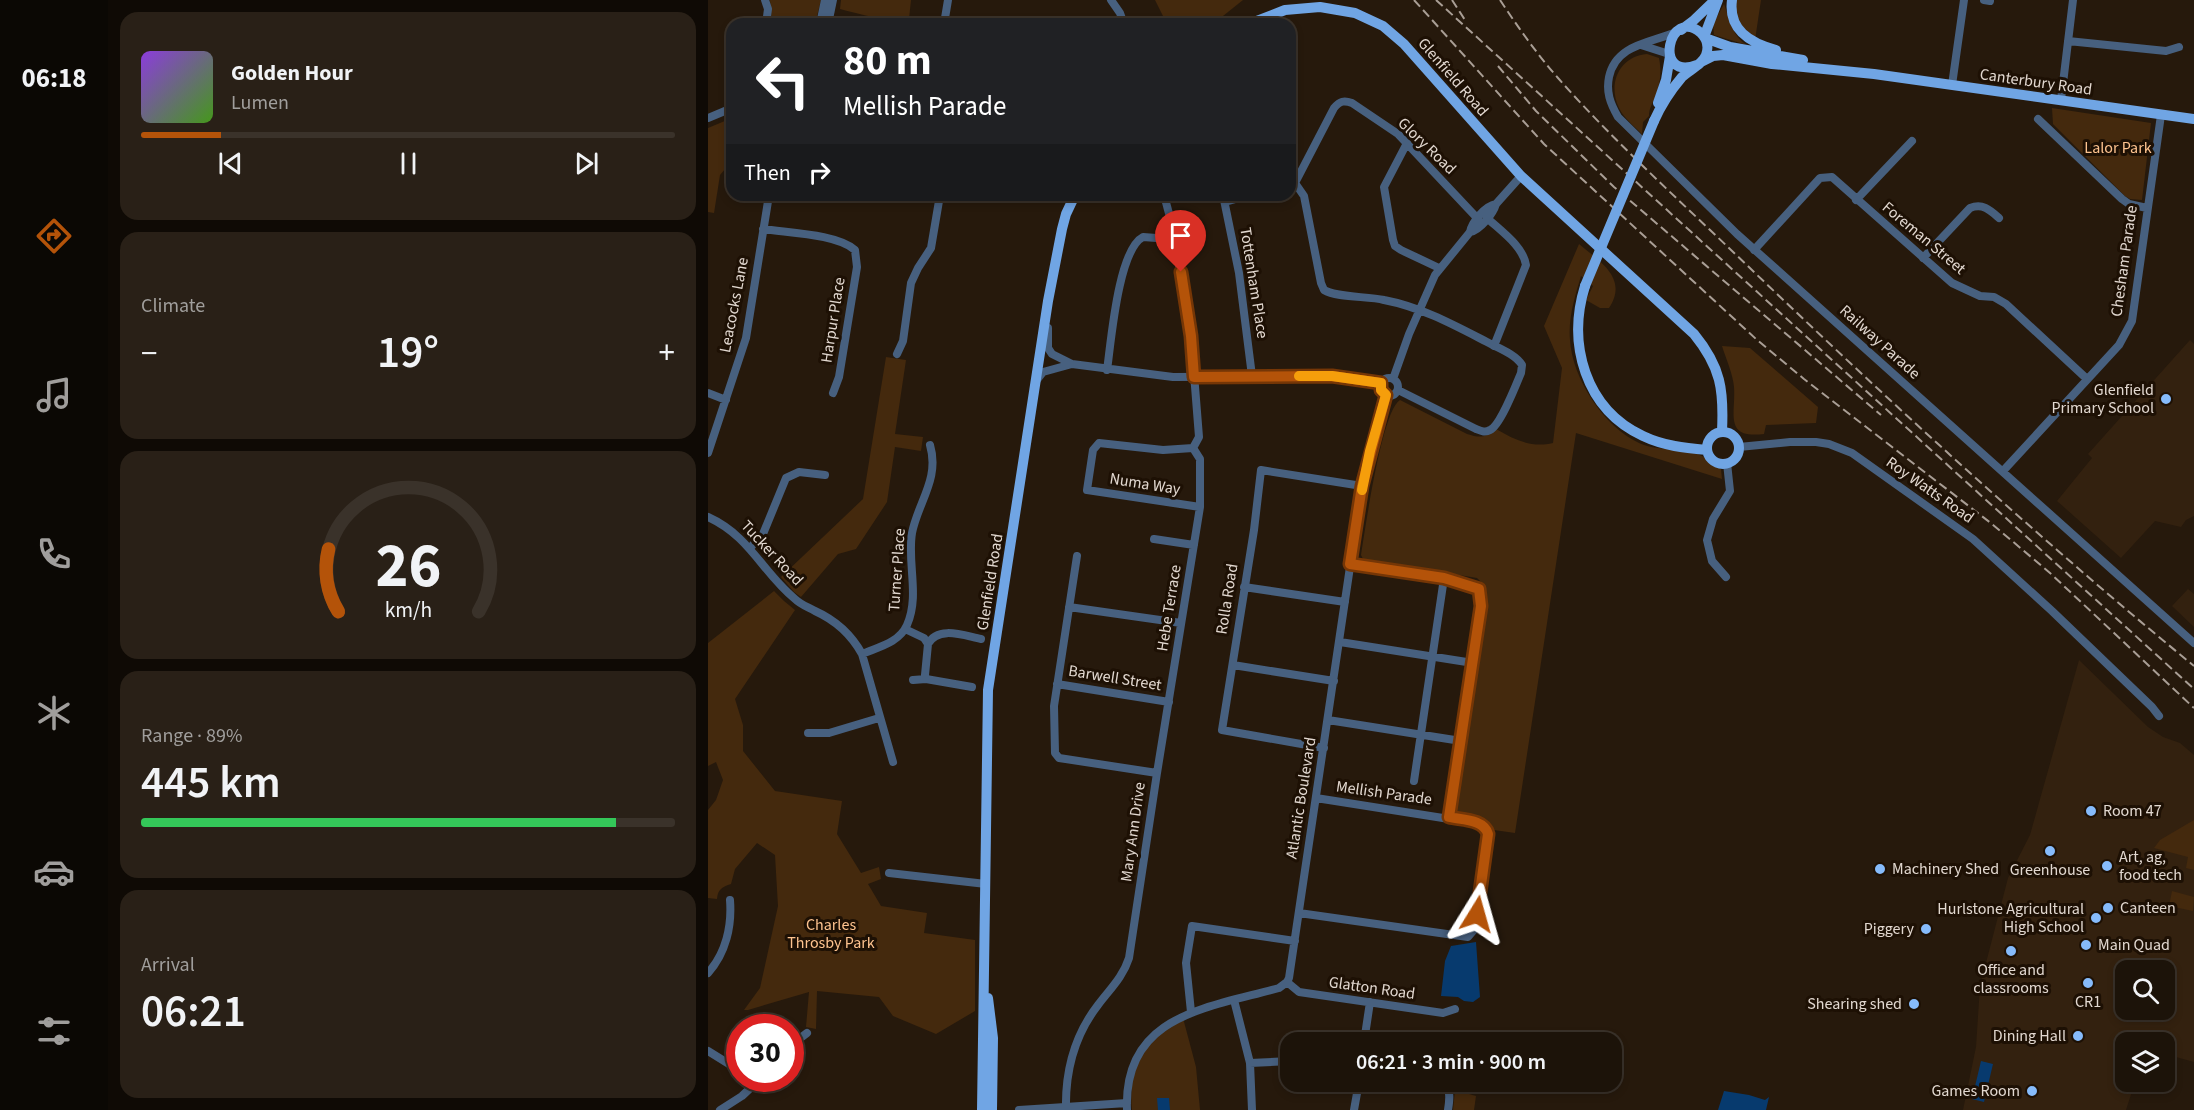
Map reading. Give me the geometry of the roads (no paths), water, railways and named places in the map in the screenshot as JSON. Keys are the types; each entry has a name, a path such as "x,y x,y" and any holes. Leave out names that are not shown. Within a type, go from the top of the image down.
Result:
{"main road":[{"path":"1654,119 1666,80 1670,40 1717,0"},
{"path":"1707,450 1668,445 1642,436 1622,422 1602,402 1586,376 1578,344 1578,313 1585,286 1654,119 1676,84 1699,63 1707,52 1704,38 1717,0"},
{"path":"1732,0 1735,24 1748,39 1818,63"},
{"name":"Glenfield Road","path":"1264,18 1285,10 1320,7 1345,10 1376,21 1404,44 1521,176 1694,334 1706,349 1721,382 1722,431"},
{"path":"1679,31 1692,29 1704,38"},
{"name":"Canterbury Road","path":"1704,38 1736,49 1874,74"},
{"path":"1670,55 1677,64 1683,67 1699,63"},
{"name":"Canterbury Road","path":"1699,63 1715,55 1723,55 1772,64 1874,74 2194,119"},
{"name":"Glenfield Road","path":"981,1110 981,1029 985,980 988,690 1048,301 1062,229 1072,201"},
{"path":"1722,431 1734,436 1739,447 1735,459 1726,463 1714,461 1707,450 1707,442 1722,431"},
{"name":"Glenfield Road","path":"985,980 993,1038 992,1110"}],"street":[{"path":"765,0 768,9 767,18"},
{"path":"821,18 825,0"},
{"path":"829,18 833,0"},
{"path":"946,18 948,0"},
{"path":"1112,0 1121,18"},
{"path":"1952,85 1964,0"},
{"path":"2061,100 2073,0"},
{"name":"Railway Parade","path":"1679,31 1640,45 1621,55 1612,68 1608,97 1612,106 1633,132 1754,250 2194,645"},
{"path":"2068,41 2166,51 2179,47"},
{"path":"1640,45 1670,55"},
{"name":"Glory Road","path":"1296,178 1338,103 1345,101 1352,103 1398,134 1482,219 1520,249 1525,256 1527,265 1494,346"},
{"path":"708,118 726,110"},
{"name":"Chesham Parade","path":"2002,471 2119,345 2132,321 2146,208 2161,115"},
{"path":"2038,119 2122,199 2129,204 2146,208"},
{"path":"1856,200 1912,141"},
{"path":"1407,143 1384,188 1393,240 1395,246 1401,250 1439,268"},
{"path":"1393,379 1439,268 1470,232 1470,227 1494,210 1496,204 1521,176"},
{"name":"Foreman Street","path":"1754,250 1820,178 1832,177 1952,283 1980,296 1994,297 2006,304 2087,379"},
{"path":"1296,187 1304,196 1324,290 1331,293 1392,301 1420,310 1520,361 1522,369 1497,424 1490,431 1483,432 1476,429 1398,390"},
{"name":"Leacocks Lane","path":"708,453 746,338 768,201"},
{"path":"897,354 903,342 911,283 931,248 939,201"},
{"path":"1166,201 1171,221 1170,239 1176,247 1191,336 1199,437 1193,448"},
{"name":"Tottenham Place","path":"1225,201 1239,273 1252,376"},
{"path":"1923,258 1970,208 1976,205 1984,206 1999,218"},
{"name":"Harpur Place","path":"763,230 827,238 855,250 857,267 839,377 832,393"},
{"path":"1107,370 1120,277 1135,245 1143,237 1170,239"},
{"path":"1048,301 1048,348 1052,354 1072,364 1151,376 1332,376 1381,383"},
{"path":"1035,382 1043,372 1072,364"},
{"path":"1386,378 1393,379 1397,383 1398,390 1393,395 1386,395 1381,390 1381,383 1386,378"},
{"path":"708,393 726,400"},
{"name":"Atlantic Boulevard","path":"1287,982 1362,486 1386,395"},
{"name":"Roy Watts Road","path":"1739,447 1816,442 1829,444 1852,453 1973,539 2159,716"},
{"name":"Numa Way","path":"1193,448 1163,450 1099,443 1093,450 1087,490 1200,507"},
{"name":"Turner Place","path":"861,654 890,643 905,628 912,603 912,533 927,492 934,459 930,445"},
{"name":"Hebe Terrace","path":"1157,773 1200,507 1200,459 1193,448"},
{"path":"1726,463 1730,491 1713,519 1707,540 1712,561 1726,577"},
{"name":"Rolla Road","path":"1324,748 1222,730 1261,470 1362,486"},
{"path":"750,548 763,534 786,478 799,472 825,475"},
{"name":"Tucker Road","path":"708,517 739,536 793,598 839,625 853,640 861,654 893,762"},
{"path":"1154,539 1194,545"},
{"name":"Mary Ann Drive","path":"1066,1108 1070,1063 1079,1036 1093,1012 1125,970 1129,958 1157,773 1059,758 1055,753 1053,747 1054,706 1077,556"},
{"path":"1350,564 1444,578 1477,586 1480,593 1481,606 1449,817"},
{"path":"1414,781 1444,578"},
{"path":"1244,587 1345,602"},
{"path":"1069,607 1181,623"},
{"name":"Turner Place","path":"905,628 924,638 928,644"},
{"path":"926,680 928,644 934,636 945,633 981,639"},
{"path":"1340,642 1473,663"},
{"path":"2194,645 2194,651"},
{"path":"1233,665 1334,681"},
{"path":"913,680 972,687"},
{"name":"Barwell Street","path":"1057,684 1169,702"},
{"path":"808,733 822,735 879,718"},
{"path":"1328,720 1461,741"},
{"name":"Mellish Parade","path":"1299,913 1468,937 1474,930 1488,834 1486,828 1481,824 1449,817 1316,798"},
{"path":"889,873 986,884"},
{"path":"708,973 723,948 730,926 730,900"},
{"path":"1191,1012 1186,963 1192,926 1295,941"},
{"path":"1019,1110 1127,1106 1130,1071 1145,1044 1159,1029 1191,1012 1279,988 1287,982"},
{"name":"Glatton Road","path":"1287,982 1299,992 1443,1013 1455,1009"},
{"path":"1234,1000 1250,1064 1252,1110"},
{"path":"1366,1032 1370,1002"},
{"path":"708,1051 726,1063"},
{"path":"1250,1064 1280,1062"},
{"path":"720,1110 746,1092"},
{"path":"1354,1110 1357,1092"},
{"path":"1448,1110 1450,1092"}],"water":[{"path":"1476,942 1480,997 1473,1002 1464,1001 1458,997 1441,996 1445,961 1451,946"},
{"path":"1981,1061 1993,1064 1984,1102 1972,1099"},
{"path":"1724,1091 1765,1100 1769,1097 1766,1110 1718,1110"},
{"path":"1157,1098 1169,1098 1170,1110 1158,1110"}],"railway":[{"path":"1414,0 1544,144 1756,339 1804,379 1992,524 2050,573 2194,708"},
{"path":"1436,0 2194,689"},
{"path":"1452,0 1465,20"},
{"path":"1500,0 1558,78 1604,128 1654,176 1970,473 2194,666"},
{"path":"1498,66 1536,111 1614,187 1881,415"}],"place":[{"name":"Glenfield Primary School","path":"2166,399"},
{"name":"Room 47","path":"2091,811"},
{"name":"Greenhouse","path":"2050,851"},
{"name":"Art, ag, food tech","path":"2107,866"},
{"name":"Machinery Shed","path":"1880,869"},
{"name":"Canteen","path":"2108,908"},
{"name":"Hurlstone Agricultural High School","path":"2096,918"},
{"name":"Piggery","path":"1926,929"},
{"name":"Main Quad","path":"2086,945"},
{"name":"Office and classrooms","path":"2011,951"},
{"name":"CR1","path":"2088,983"},
{"name":"Shearing shed","path":"1914,1004"},
{"name":"Dining Hall","path":"2078,1036"},
{"name":"Games Room","path":"2032,1091"}],"park label":[{"name":"Lalor Park","path":"2118,148"},
{"name":"Charles Throsby Park","path":"831,934"}]}
